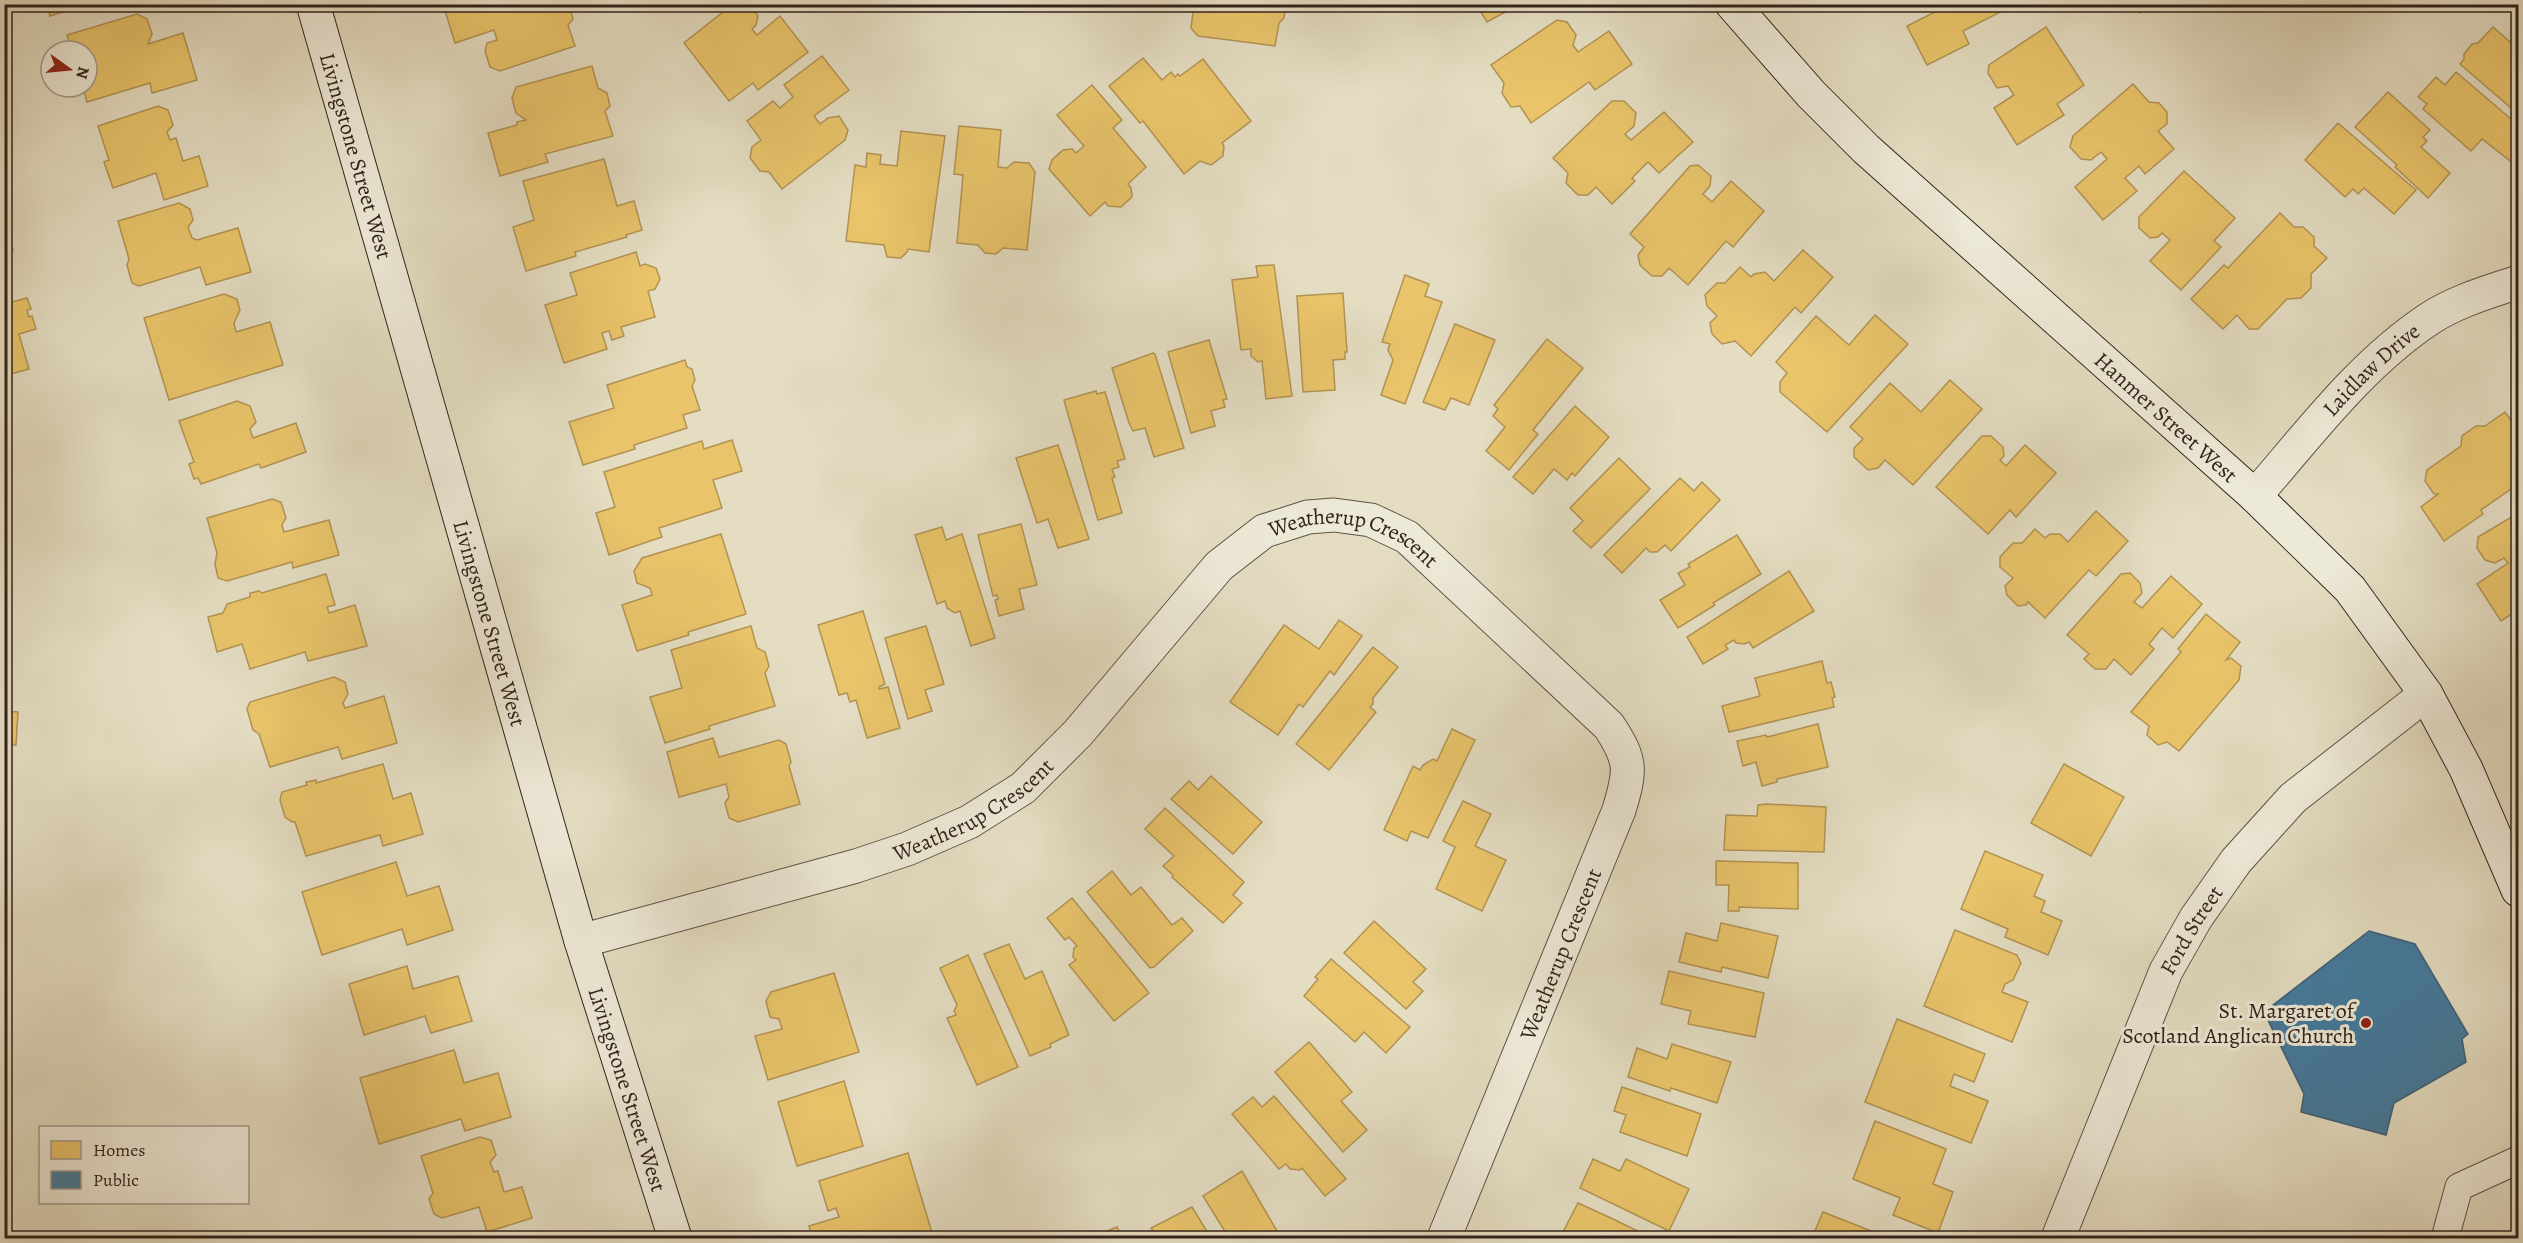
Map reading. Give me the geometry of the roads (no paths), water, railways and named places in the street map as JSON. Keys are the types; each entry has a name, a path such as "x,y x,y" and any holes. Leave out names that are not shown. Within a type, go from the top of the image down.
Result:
{"street":[{"name":"Livingstone Street West","path":"313,4 581,942 675,1239"},
{"name":"Hanmer Street West","path":"1732,4 1811,94 1866,149 2255,496 2349,589 2426,694 2466,769 2518,890"},
{"name":"Laidlaw Drive","path":"2255,496 2339,399 2383,353 2431,318 2474,297 2518,282"},
{"name":"Weatherup Crescent","path":"581,942 856,866 907,849 969,822 1023,788 1078,733 1219,566 1264,531 1308,517 1334,515 1371,520 1407,537 1609,726 1625,750 1628,779 1619,810 1444,1239"},
{"name":"Ford Street","path":"2058,1239 2166,972 2196,918 2236,861 2293,798 2426,694"}],"lane":[{"path":"2445,1239 2459,1186 2518,1160"}],"place":[{"name":"St. Margaret of Scotland Anglican Church","path":"2366,1023"}]}
